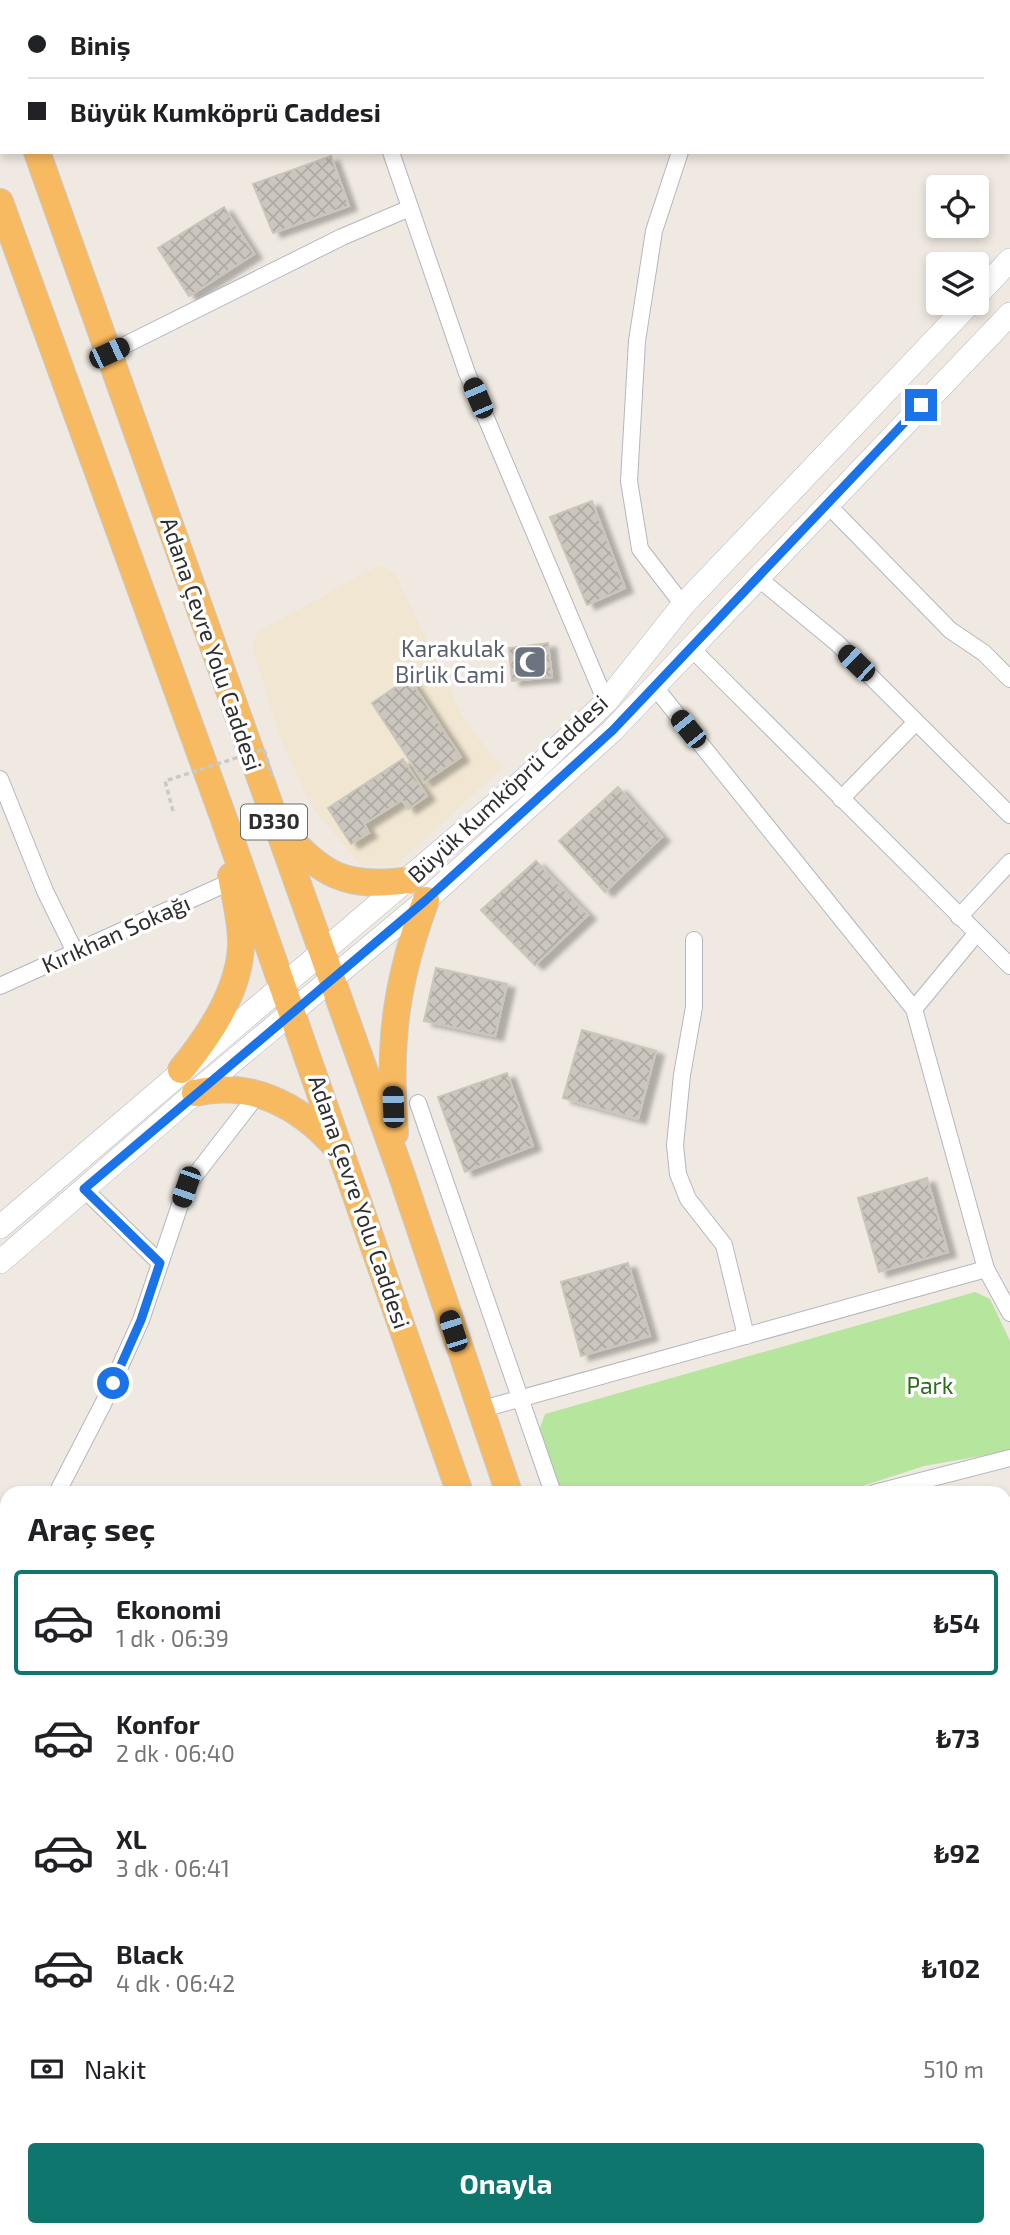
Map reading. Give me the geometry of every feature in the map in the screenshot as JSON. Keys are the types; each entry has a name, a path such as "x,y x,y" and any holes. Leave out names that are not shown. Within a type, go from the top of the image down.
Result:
{"highway":[{"name":"Adana Çevre Yolu Caddesi","path":"38,154 401,1173 506,1486"},
{"name":"Adana Çevre Yolu Caddesi","path":"0,202 225,822 458,1486"},
{"path":"272,816 312,861 338,877 418,890 394,1016 393,1107 401,1173"},
{"path":"181,1070 211,1030 238,967 241,945 225,822"},
{"path":"195,1093 221,1089 258,1094 303,1116 343,1154"}],"main road":[{"path":"989,282 1010,260"},
{"name":"Büyük Kumköprü Caddesi","path":"0,1262 195,1093 331,980 525,779 606,702 682,605 959,315"},
{"name":"Büyük Kumköprü Caddesi","path":"0,1227 181,1070 321,954 418,890 613,730 1009,317"}],"street":[{"path":"392,154 467,373 606,702"},
{"path":"679,154 654,231 641,313 629,481 640,549 682,605"},
{"path":"109,353 342,237 410,208"},
{"path":"827,505 950,629 984,653 1010,679"},
{"path":"758,578 836,643 1010,815"},
{"path":"691,648 1010,966"},
{"path":"654,686 914,1009 986,1269 1010,1313"},
{"path":"841,799 916,722"},
{"path":"0,779 45,891 75,952"},
{"path":"959,917 1010,862"},
{"name":"Kırıkhan Sokağı","path":"0,986 232,881"},
{"path":"914,1009 976,934"},
{"path":"694,940 694,1007 682,1075 675,1145 678,1174 688,1199 724,1245 746,1336"},
{"path":"61,1486 103,1404 141,1320 186,1187 258,1094"},
{"path":"418,1104 551,1486"},
{"path":"84,1189 160,1263"},
{"path":"479,1410 986,1269"},
{"path":"901,1486 1010,1458"}],"path":[{"path":"173,811 165,781 264,749 272,776"}],"shaded area":[{"path":"379,565 394,572 465,721 502,768 396,865 361,866 311,806 280,737 252,646 258,632"}],"green space":[{"name":"Park","path":"975,1292 990,1299 1010,1341 1010,1451 924,1466 863,1486 559,1486 539,1431 545,1414"}],"building":[{"path":"331,156 349,206 273,233 253,184"},
{"path":"224,207 254,254 189,296 158,248"},
{"path":"592,501 625,588 587,605 550,517"},
{"name":"Karakulak Birlik Cami","path":"548,643 552,677 512,681 509,648"},
{"path":"409,678 461,757 424,782 372,703"},
{"path":"403,759 427,796 408,809 402,800 364,824 369,833 351,844 328,808"},
{"path":"618,787 662,837 605,892 559,841"},
{"path":"536,861 588,915 535,965 481,910"},
{"path":"436,968 507,984 495,1036 424,1021"},
{"path":"582,1030 656,1051 638,1119 563,1098"},
{"path":"507,1073 533,1146 465,1172 438,1097"},
{"path":"927,1178 948,1252 879,1272 858,1198"},
{"path":"628,1263 650,1336 581,1356 561,1282"}],"place":[{"name":"Karakulak Birlik Cami","path":"530,662"}],"route":[{"path":"113,1383 141,1320 160,1263 84,1189 426,900 613,730 921,405"}]}
